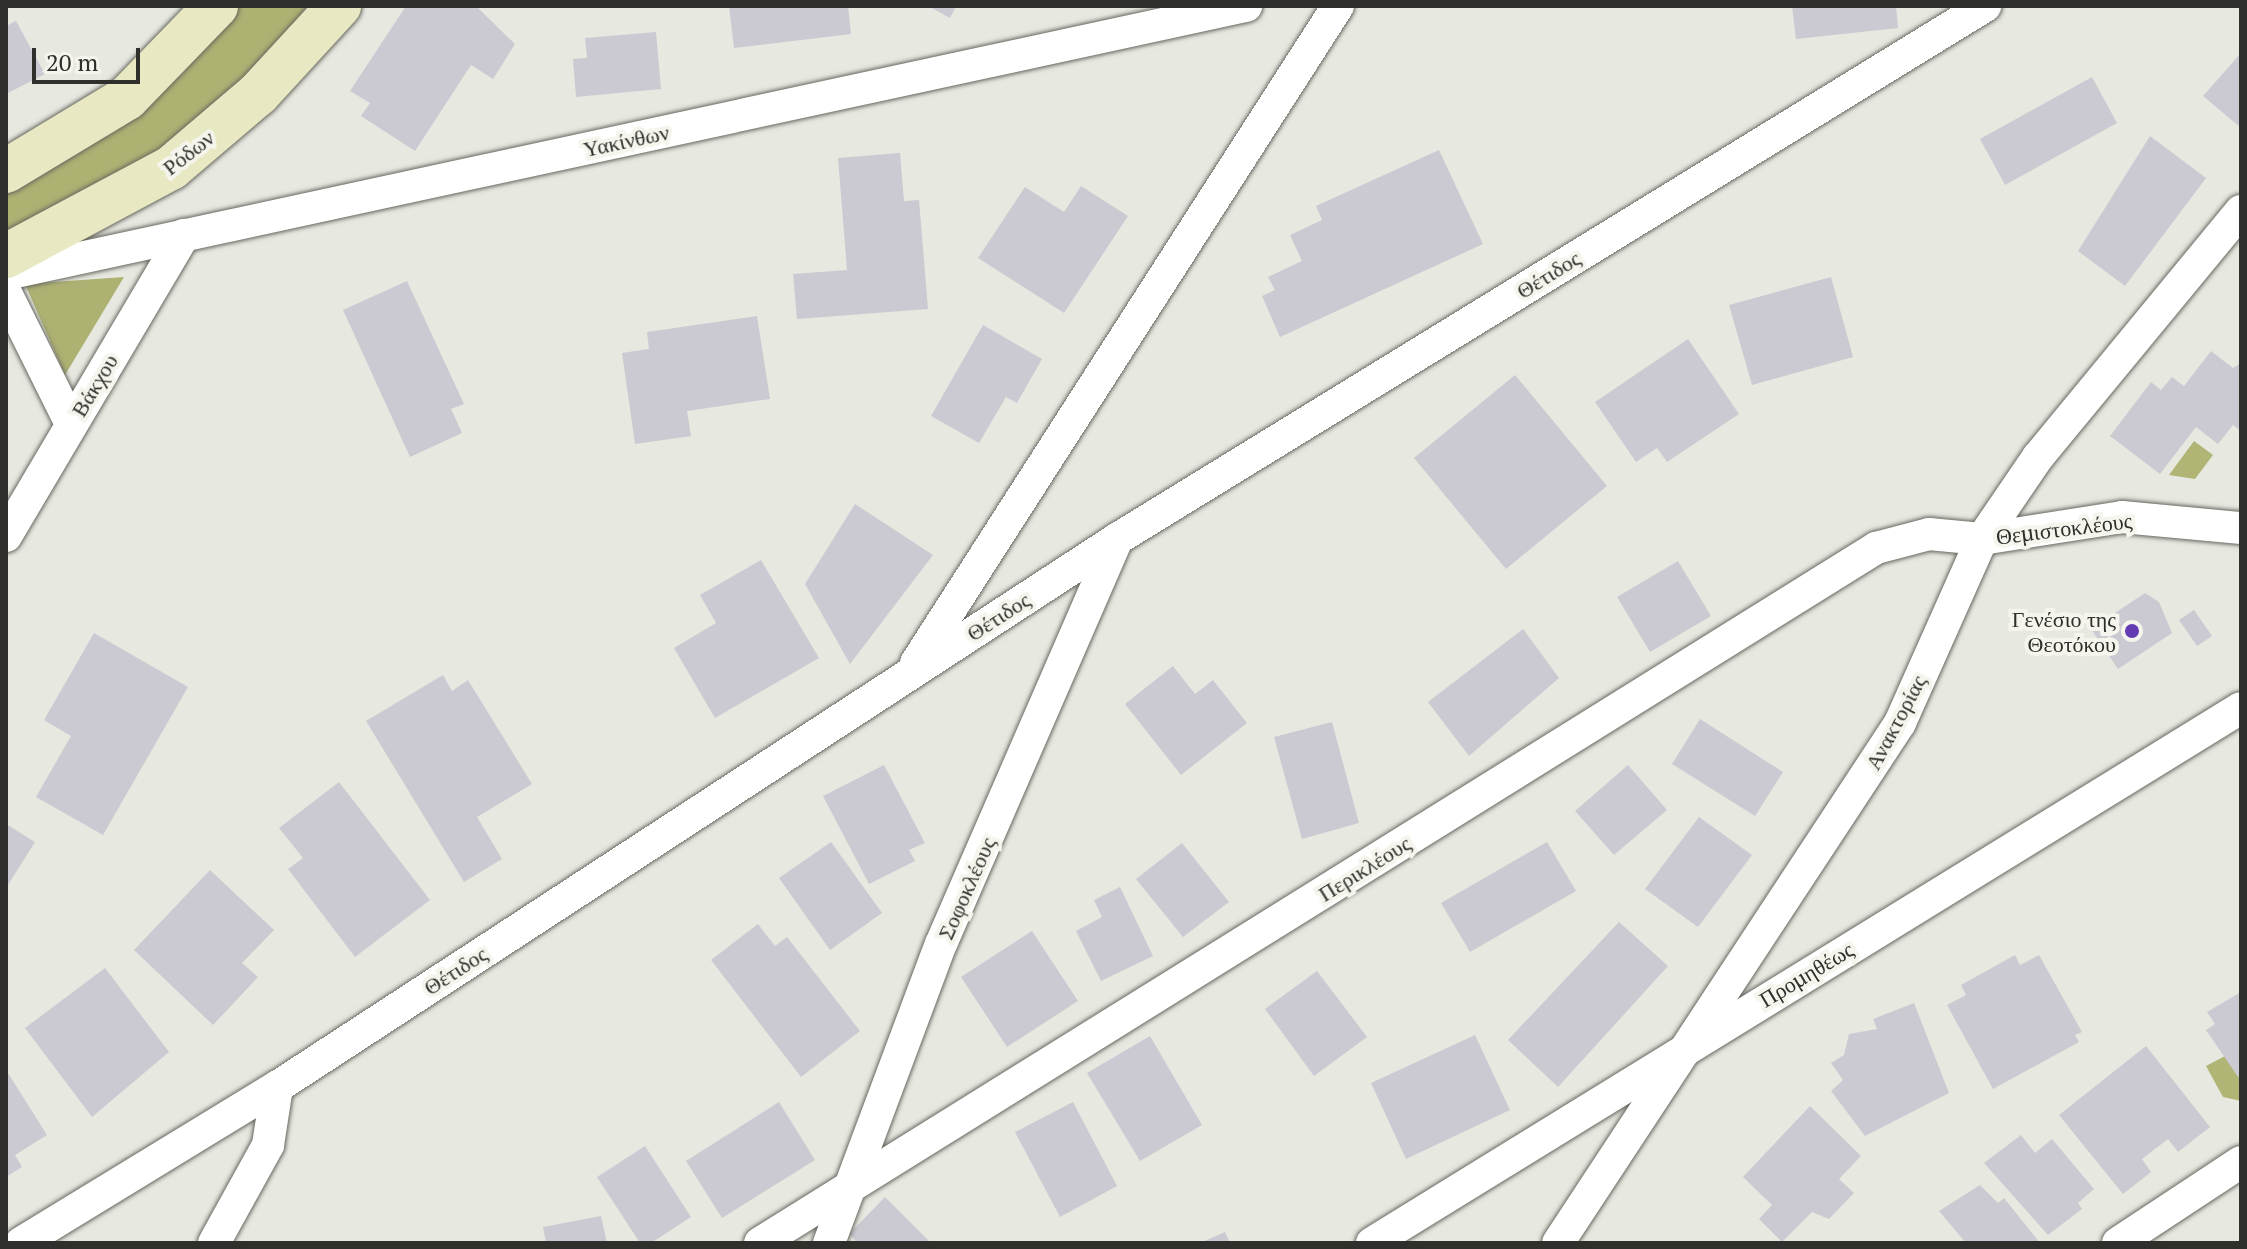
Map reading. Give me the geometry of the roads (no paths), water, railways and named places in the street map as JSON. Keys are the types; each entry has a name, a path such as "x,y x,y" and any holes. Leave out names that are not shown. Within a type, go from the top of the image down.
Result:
{"street":[{"path":"6,171 127,98 216,6"},
{"name":"Ρόδων","path":"6,256 171,168 258,94 339,6"},
{"path":"912,671 1338,6"},
{"name":"Θέτιδος","path":"21,1243 277,1087 1117,539 1985,6"},
{"name":"Υακίνθων","path":"6,274 1233,7"},
{"name":"Ανακτορίας","path":"1558,1243 1681,1049 1900,723 1982,539 2038,457 2241,211"},
{"name":"Βάκχου","path":"6,536 184,235"},
{"path":"6,293 71,424"},
{"path":"2156,519 2241,502"},
{"name":"Θεμιστοκλέους","path":"1982,539 2122,517 2241,528"},
{"name":"Περικλέους","path":"760,1243 1876,548 1929,534 1982,539"},
{"name":"Σοφοκλέους","path":"829,1243 941,944 1117,539"},
{"name":"Προμηθέως","path":"1372,1243 1681,1049 2241,708"},
{"path":"214,1243 268,1145 277,1087"},
{"path":"2118,1243 2241,1162"}],"place":[{"name":"Γενέσιο της Θεοτόκου","path":"2132,631"}]}
